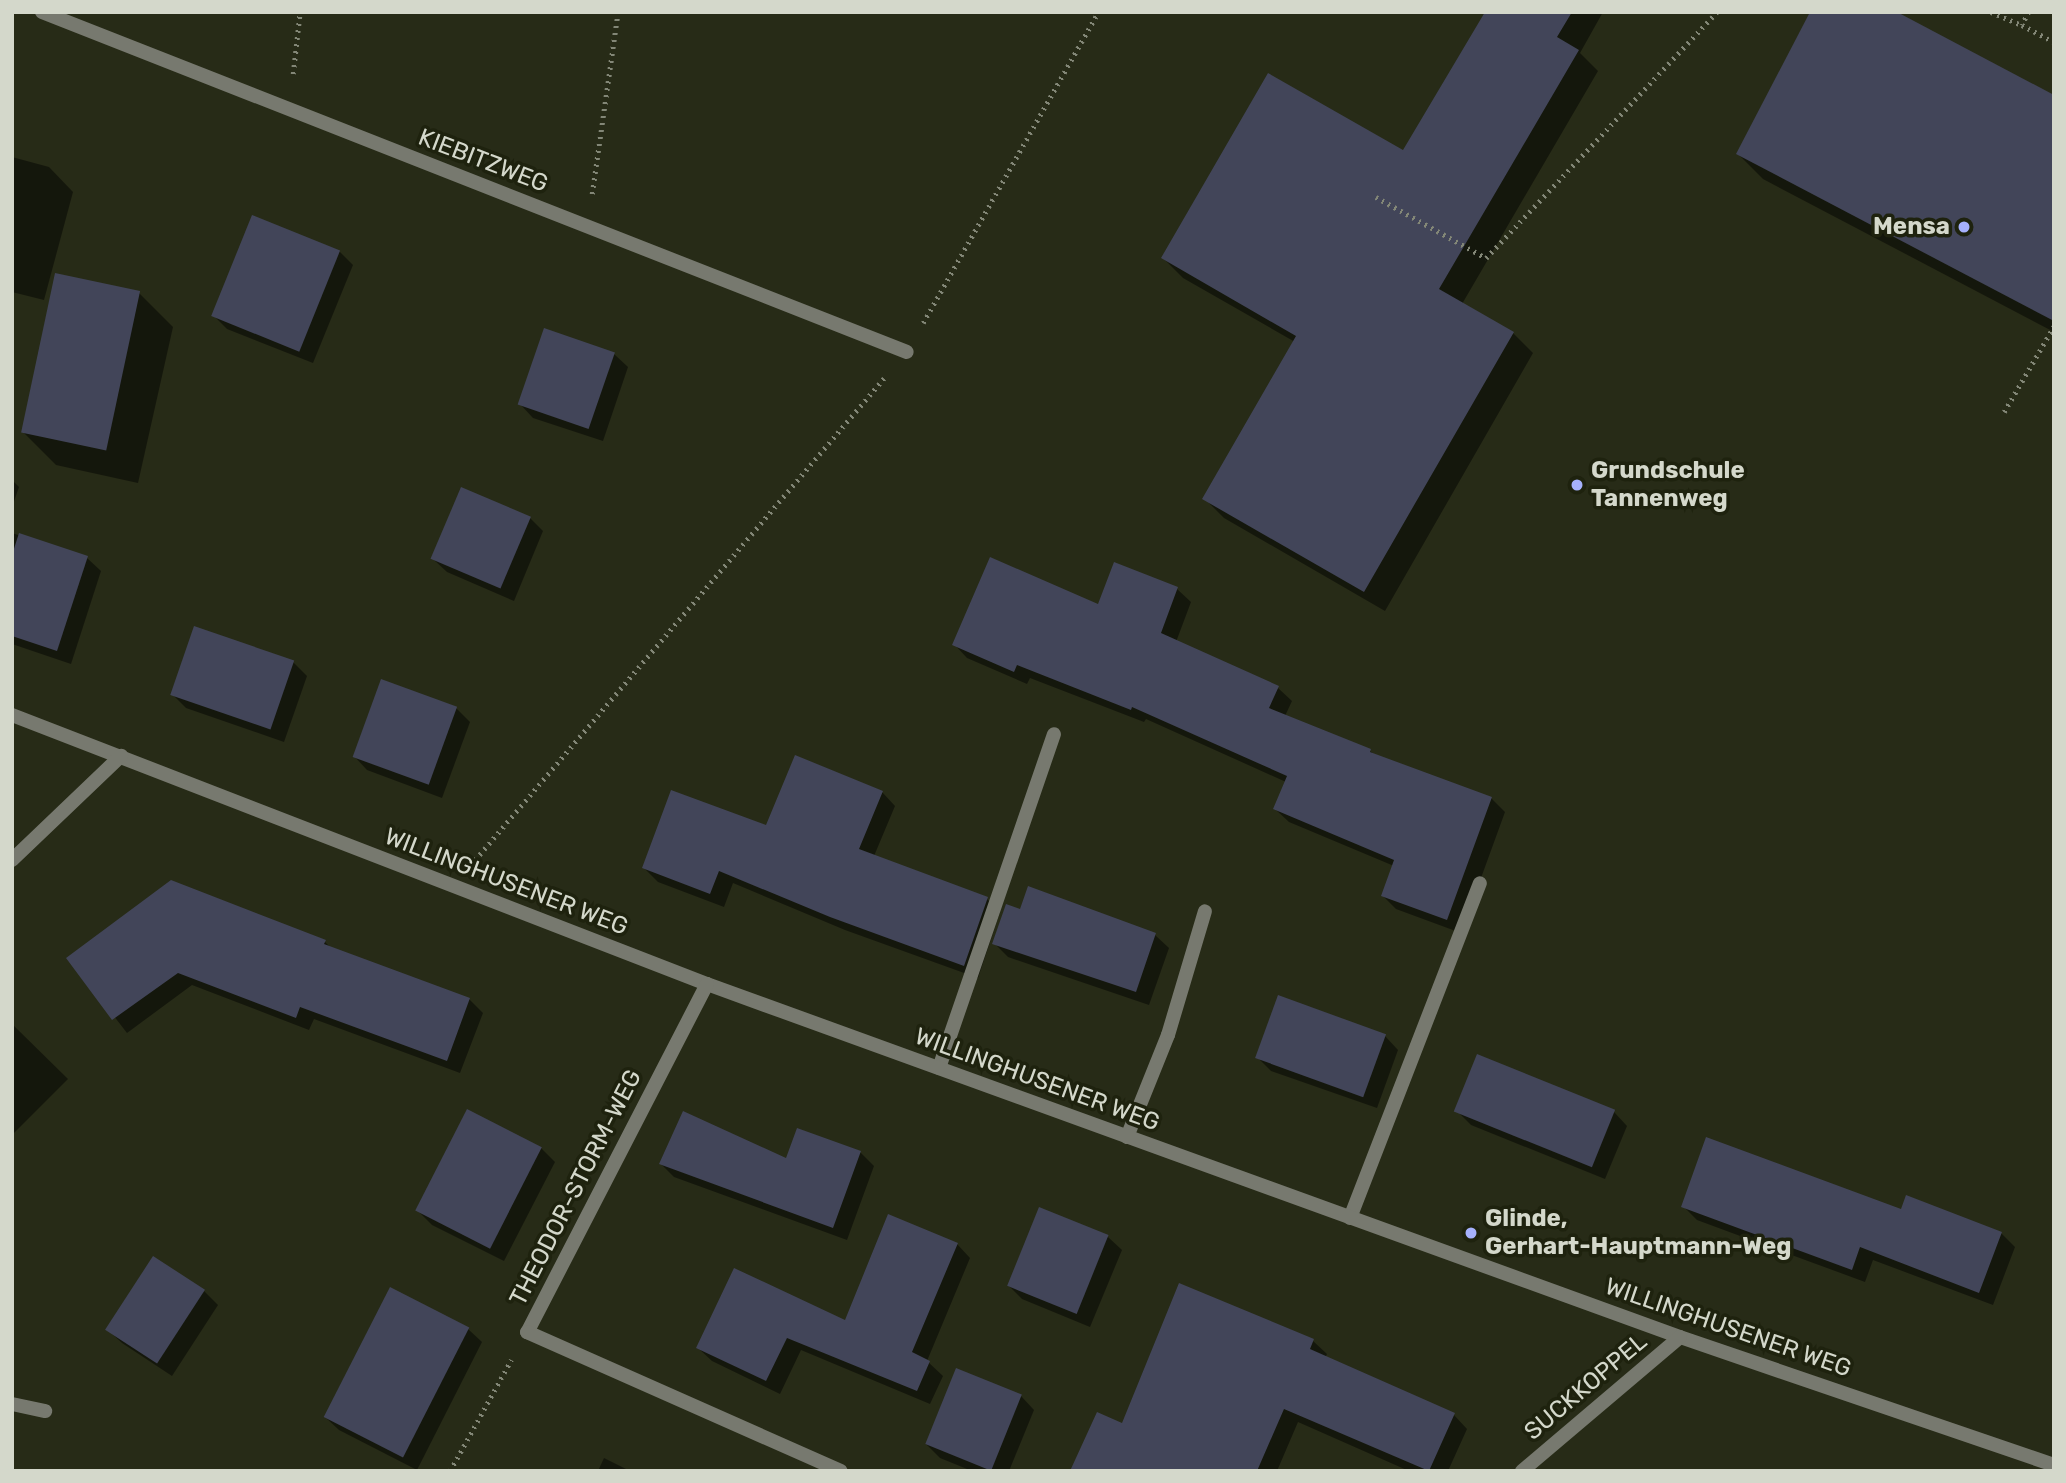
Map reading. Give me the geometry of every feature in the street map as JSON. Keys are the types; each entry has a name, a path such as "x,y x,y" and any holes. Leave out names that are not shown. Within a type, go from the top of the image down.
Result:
{"street":[{"name":"KIEBITZWEG","path":"42,12 907,352"},
{"name":"WILLINGHUSENER WEG","path":"12,715 707,984 1680,1337 2054,1465"},
{"path":"939,1068 1054,734"},
{"path":"12,860 121,756"},
{"path":"1350,1218 1480,883"},
{"path":"1127,1136 1168,1035 1205,911"},
{"name":"THEODOR-STORM-WEG","path":"707,984 527,1332 841,1471"},
{"name":"SUCKKOPPEL","path":"1522,1471 1680,1337"},
{"path":"12,1404 45,1411"}],"path":[{"path":"289,110 300,12"},
{"path":"587,226 618,12"},
{"path":"454,886 520,804 907,352 1098,12"},
{"path":"1376,197 1486,258 1717,12"},
{"path":"1991,12 2054,42"},
{"path":"2022,25 2029,12"},
{"path":"2004,412 2054,326"},
{"path":"450,1471 527,1332"}],"building":[{"path":"1485,12 1572,12 1557,37 1579,50 1439,289 1514,332 1364,592 1202,499 1296,336 1161,258 1268,73 1403,150"},
{"name":"Mensa","path":"1810,12 1897,12 2054,95 2054,321 1736,154"},
{"path":"252,215 340,251 299,352 211,316"},
{"path":"55,273 140,291 106,451 21,432"},
{"path":"544,328 615,352 589,429 518,405"},
{"path":"461,487 531,517 500,588 431,559"},
{"path":"19,533 88,556 57,651 12,636 12,555"},
{"path":"990,557 1098,604 1114,562 1178,587 1161,633 1279,686 1269,708 1371,749 1370,752 1492,797 1447,920 1381,896 1394,860 1273,809 1287,776 1132,707 1131,710 1017,665 1014,672 952,645"},
{"path":"194,626 294,661 270,730 170,695"},
{"path":"381,679 457,707 429,785 353,757"},
{"path":"795,755 883,791 859,849 988,897 964,966 830,917 719,871 710,894 642,868 671,790 766,825"},
{"path":"171,880 326,940 324,944 470,998 447,1061 300,1007 296,1018 178,973 112,1020 66,958"},
{"path":"1028,886 1156,933 1136,992 992,944 1006,904 1020,909"},
{"path":"1278,995 1386,1034 1363,1097 1255,1058"},
{"path":"1477,1054 1615,1110 1592,1167 1454,1111"},
{"path":"467,1109 542,1147 490,1249 415,1211"},
{"path":"683,1111 786,1158 797,1128 861,1151 833,1228 659,1164"},
{"path":"1706,1137 1901,1209 1906,1195 2002,1232 1979,1293 1860,1247 1852,1270 1681,1207"},
{"path":"1039,1207 1109,1235 1077,1314 1007,1286"},
{"path":"888,1214 958,1243 912,1352 930,1361 917,1391 787,1338 766,1381 696,1348 734,1268 845,1320"},
{"path":"153,1256 205,1290 157,1364 105,1330"},
{"path":"1179,1283 1314,1339 1310,1349 1455,1413 1429,1471 1284,1409 1257,1471 1070,1471 1097,1412 1122,1423"},
{"path":"390,1287 469,1327 403,1457 324,1417"},
{"path":"956,1368 1022,1395 991,1471 925,1444"}],"place":[{"name":"Mensa","path":"1964,227"},
{"name":"Grundschule Tannenweg","path":"1577,485"},
{"name":"Glinde, Gerhart-Hauptmann-Weg","path":"1471,1233"}]}
